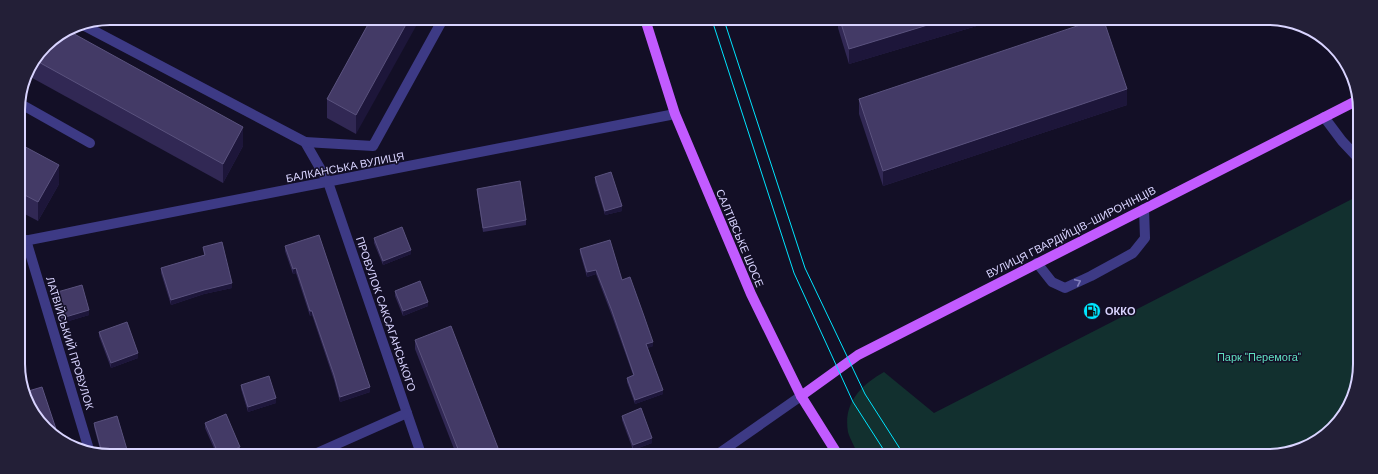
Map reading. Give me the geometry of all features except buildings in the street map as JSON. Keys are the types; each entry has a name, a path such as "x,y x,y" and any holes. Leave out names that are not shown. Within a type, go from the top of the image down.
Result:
{"main road":[{"name":"САЛТІВСЬКЕ ШОСЕ","path":"647,25 675,114 751,294 802,396 834,449"},
{"name":"ВУЛИЦЯ ГВАРДІЙЦІВ-ШИРОНІНЦІВ","path":"802,396 858,355 1353,103"}],"street":[{"path":"88,28 305,142 373,146 440,25"},
{"path":"25,107 90,143"},
{"name":"БАЛКАНСЬКА ВУЛИЦЯ","path":"25,241 675,114"},
{"path":"1324,118 1353,153"},
{"name":"ПРОВУЛОК САКСАГАНСЬКОГО","path":"305,142 328,182 419,449"},
{"path":"1037,263 1052,282 1065,288 1091,276 1133,254 1145,238 1144,209"},
{"name":"ЛАТВІЙСЬКИЙ ПРОВУЛОК","path":"25,247 88,446"},
{"path":"725,449 802,396"},
{"path":"326,449 408,413"}],"green space":[{"name":"Парк \"Перемога\"","path":"1353,199 1352,375 1347,397 1342,407 1324,428 1311,438 1301,443 1274,449 855,449 848,432 848,412 851,404 861,389 884,372 934,413"}],"tram line":[{"path":"714,25 794,273 853,402 883,449"},
{"path":"726,25 805,268 865,394 900,449"}],"place":[{"name":"ОККО","path":"1092,311"}]}
